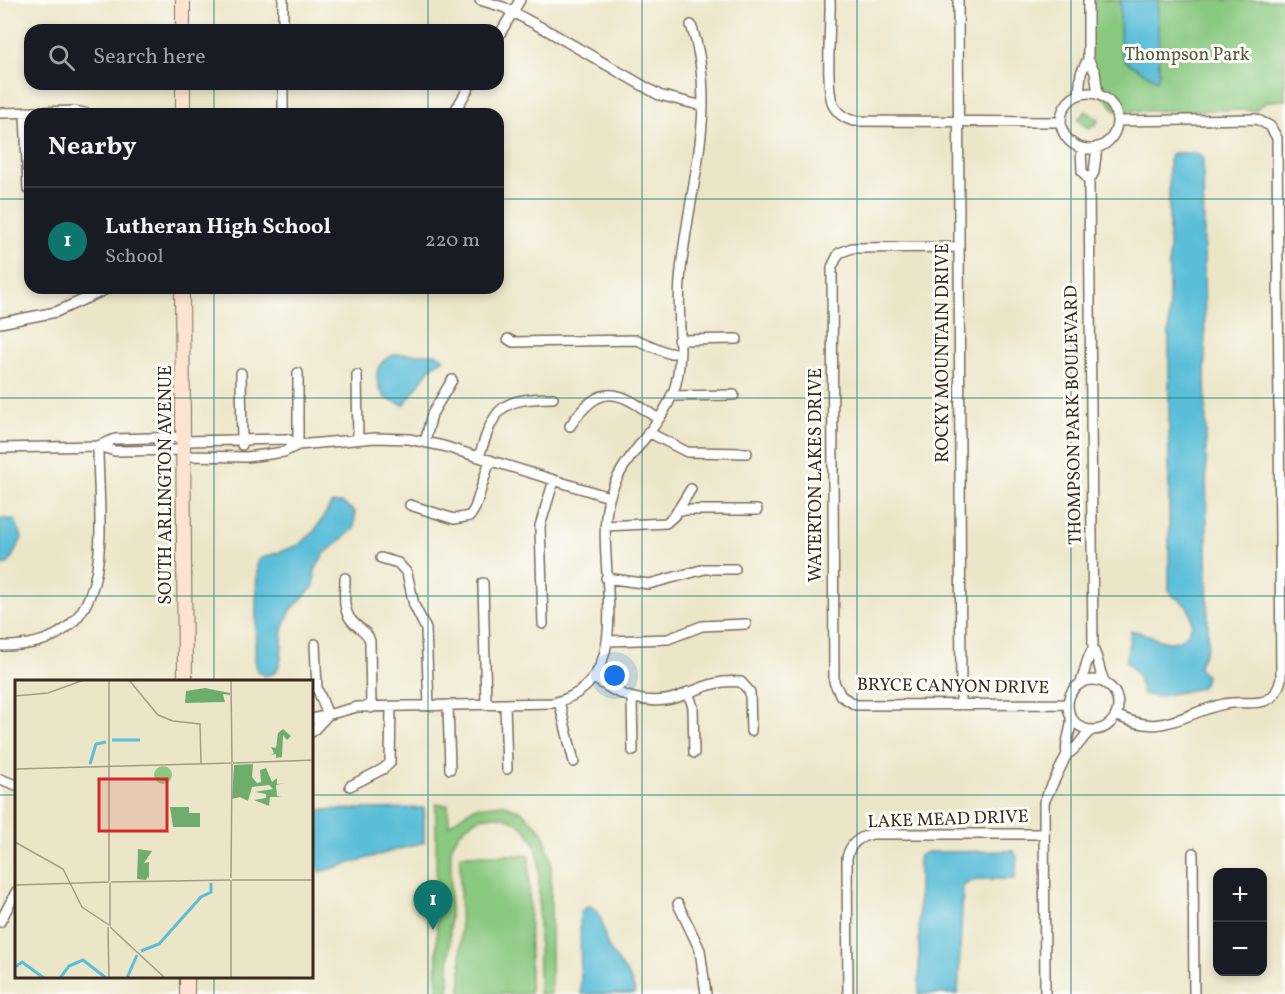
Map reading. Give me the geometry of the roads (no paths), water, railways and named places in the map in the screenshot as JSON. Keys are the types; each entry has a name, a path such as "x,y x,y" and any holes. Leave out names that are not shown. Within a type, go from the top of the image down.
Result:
{"main road":[{"path":"183,0 183,24"},
{"path":"183,90 183,108"},
{"name":"SOUTH ARLINGTON AVENUE","path":"182,294 185,680"}],"street":[{"path":"283,0 283,24"},
{"path":"480,0 513,12 658,95 703,106"},
{"path":"504,28 520,0"},
{"path":"830,0 831,97 838,112 855,121 1061,122"},
{"name":"ROCKY MOUNTAIN DRIVE","path":"958,0 961,705"},
{"path":"1088,0 1088,60 1081,73 1079,94 1064,108 1061,122 1067,139 1081,148 1097,147"},
{"path":"314,718 348,709 505,705 560,701 581,691 594,678 603,663 608,641 605,526 609,496 617,477 658,419 671,396 678,374 683,246 701,150 703,106 699,49 691,25"},
{"path":"1088,60 1095,72 1095,87 1098,94 1112,105 1117,121 1256,119 1270,126 1278,144 1283,578 1281,679 1274,696 1259,703 1218,706 1163,725 1141,724 1116,715"},
{"path":"283,90 283,108"},
{"path":"457,108 467,90"},
{"path":"1079,94 1098,94"},
{"path":"0,113 24,112"},
{"name":"THOMPSON PARK BOULEVARD","path":"1106,684 1100,675 1099,659 1093,649 1089,181 1094,172 1097,147 1110,138 1117,121"},
{"name":"THOMPSON PARK BOULEVARD","path":"1081,148 1082,171 1089,181"},
{"name":"WATERTON LAKES DRIVE","path":"841,696 834,682 832,267 839,254 852,248 959,247"},
{"path":"0,322 56,312 96,294"},
{"path":"508,339 513,342 637,340 668,353 678,353"},
{"path":"678,340 737,339"},
{"path":"241,373 242,457"},
{"path":"298,373 298,445"},
{"path":"357,375 357,439"},
{"path":"425,442 432,414 452,380"},
{"path":"570,426 587,402 608,395 624,397 658,419"},
{"path":"671,396 734,395"},
{"path":"479,457 489,428 505,404 520,399 553,398"},
{"path":"648,432 691,453 747,453"},
{"path":"0,448 98,446 115,439 184,446 242,457 284,452 298,445 357,439 400,438 425,442 490,460 609,496"},
{"path":"184,446 287,439 298,445"},
{"path":"0,646 32,644 61,632 77,617 90,598 99,564 98,446"},
{"path":"410,505 454,519 468,517 474,513 490,460"},
{"path":"543,624 540,526 554,480"},
{"path":"605,526 659,525 671,520 691,489"},
{"path":"678,510 757,510"},
{"path":"381,558 399,564 407,573 414,605 424,623 427,638 429,706"},
{"path":"606,578 649,584 705,569 735,569"},
{"path":"345,578 347,611 351,621 367,633 370,641 371,708"},
{"path":"483,583 486,704"},
{"path":"608,641 668,639 702,626 746,624"},
{"path":"315,644 317,688 327,715"},
{"name":"THOMPSON PARK BOULEVARD","path":"1080,684 1086,658 1093,649"},
{"path":"594,678 617,694 632,699 668,699 711,683 743,683 750,692 751,731"},
{"path":"1044,994 1044,802 1067,754 1065,745 1072,726 1067,704 1072,690 1080,684 1093,680 1106,684 1116,697 1116,715 1106,726 1086,734 1077,750 1067,754"},
{"path":"688,692 693,707 694,753"},
{"name":"BRYCE CANYON DRIVE","path":"841,696 856,705 1067,704"},
{"path":"632,699 633,752"},
{"path":"560,701 574,762"},
{"path":"448,705 450,770"},
{"path":"505,705 507,769"},
{"path":"350,786 390,763 391,707"},
{"path":"314,730 327,715"},
{"path":"1071,719 1084,729 1092,730"},
{"path":"0,779 15,785"},
{"name":"LAKE MEAD DRIVE","path":"848,994 847,860 854,842 872,834 1044,834"},
{"path":"1193,853 1194,994"},
{"path":"0,922 15,894"},
{"path":"678,904 700,950 706,994"}],"water":[{"path":"1120,0 1158,0 1159,73 1157,80 1126,62 1120,50"},
{"path":"1172,153 1197,153 1203,159 1208,644 1199,666 1206,676 1204,684 1200,688 1156,697 1143,694 1137,674 1126,661 1131,631 1171,642 1184,637 1192,625 1189,611 1185,605 1172,596 1169,589 1169,161"},
{"path":"398,354 437,354 444,359 430,368 404,405 385,398 377,377 380,365"},
{"path":"332,503 342,503 355,512 354,529 324,554 315,570 314,586 291,610 283,628 281,659 276,673 265,676 257,671 255,665 257,560 299,545 314,532"},
{"path":"0,518 15,520 22,538 9,563 0,566"},
{"path":"424,808 424,842 320,872 314,863 314,810"},
{"path":"1013,851 1017,857 1015,879 976,879 963,886 958,994 919,994 919,856 927,852"},
{"path":"589,906 594,908 600,917 607,944 627,974 635,994 581,994 580,912"}],"place":[{"name":"Lutheran High School","path":"433,930"}],"park label":[{"name":"Thompson Park","path":"1187,55"}]}
